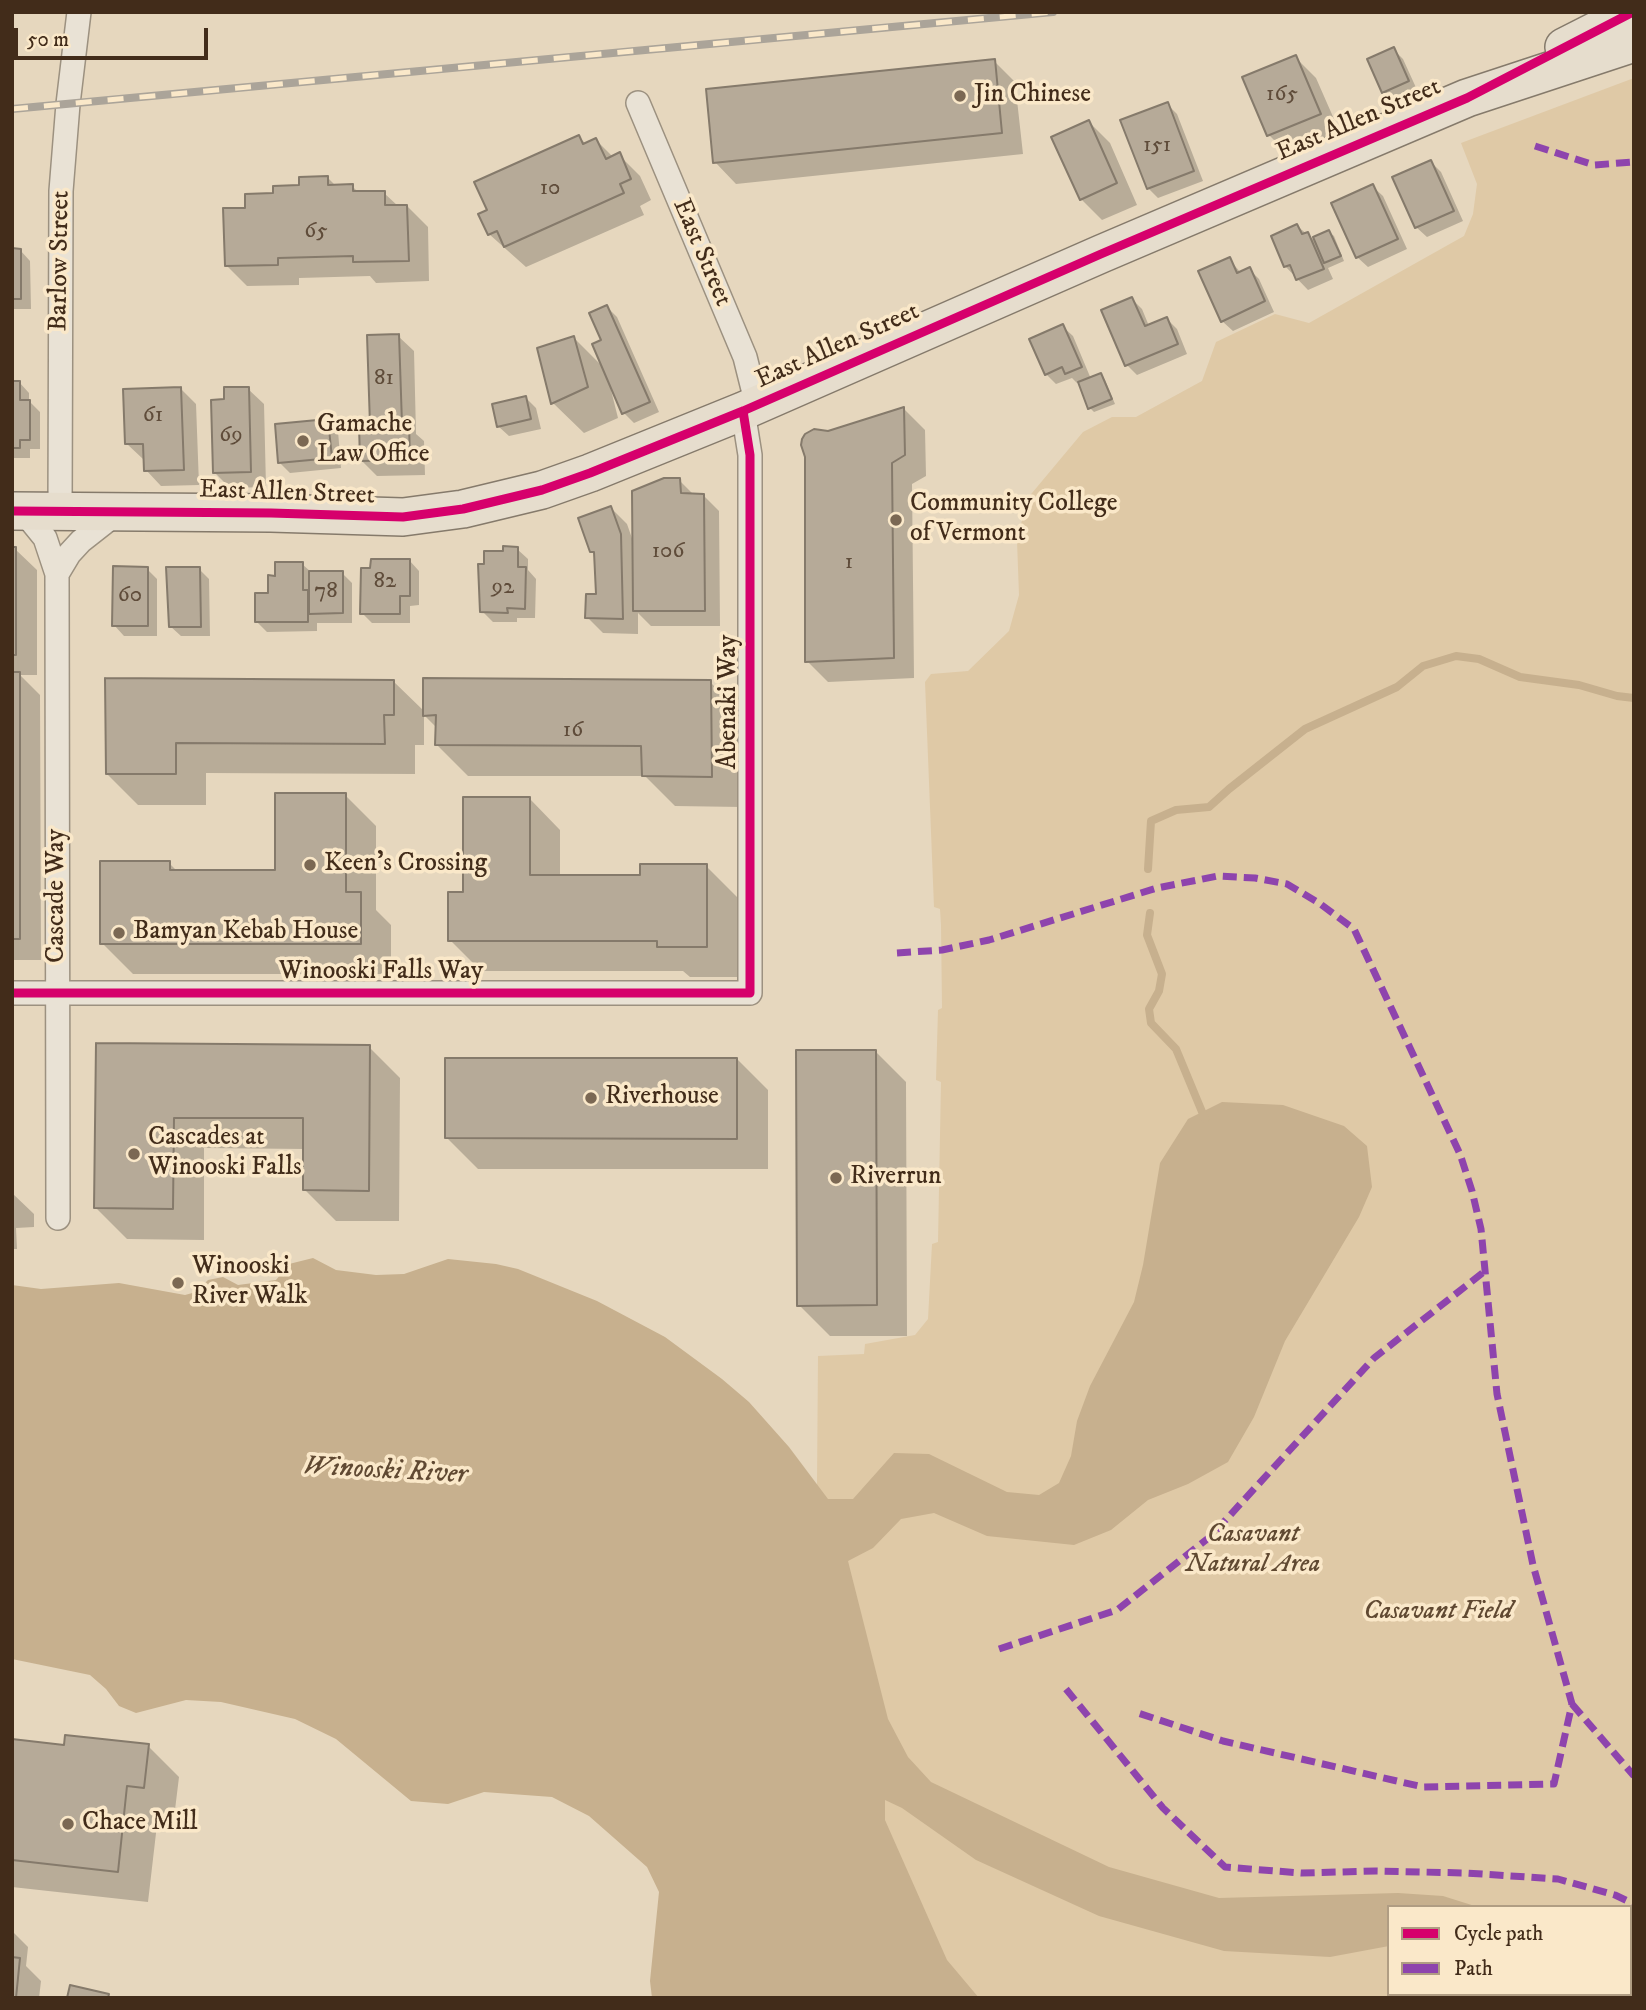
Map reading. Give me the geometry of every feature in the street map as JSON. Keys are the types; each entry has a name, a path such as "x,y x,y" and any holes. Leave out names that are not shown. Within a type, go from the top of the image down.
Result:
{"main road":[{"name":"East Allen Street","path":"18,511 271,513 381,518 446,513 555,486 750,408 1113,248 1467,98 1633,12"},
{"name":"East Allen Street","path":"1467,98 1634,43"}],"street":[{"name":"Barlow Street","path":"60,511 61,191 79,12"},
{"name":"East Street","path":"638,103 745,357 750,408"},
{"name":"Abenaki Way","path":"750,408 750,993"},
{"name":"Cascade Way","path":"18,511 45,538 57,574 58,1218"},
{"path":"57,574 81,541 119,511"},
{"name":"Winooski Falls Way","path":"12,993 750,993"}],"green space":[{"name":"Casavant Natural Area","path":"1634,78 1634,1998 813,1998 818,1356 864,1354 865,1344 915,1335 928,1319 932,1244 938,1242 941,1082 936,1080 938,1010 942,1008 941,925 940,909 934,907 925,682 931,674 968,671 1009,631 1019,595 1017,541 1027,499 1083,432 1112,417 1136,417 1202,381 1216,342 1275,314 1309,323 1464,236 1473,214 1477,184 1461,143"}],"water":[{"name":"Winooski River","path":"1222,1102 1283,1105 1344,1126 1367,1146 1372,1187 1359,1217 1285,1341 1254,1417 1228,1462 1188,1484 1148,1500 1111,1530 1074,1545 987,1536 934,1513 901,1519 873,1548 848,1561 888,1719 908,1757 931,1782 1109,1867 1219,1898 1398,1893 1443,1896 1472,1905 1387,1905 1387,1946 1330,1957 1224,1951 1099,1916 976,1860 902,1808 885,1800 885,1820 947,1960 979,1998 652,1998 650,1981 659,1892 647,1867 589,1816 552,1797 484,1792 448,1804 411,1801 336,1739 295,1719 221,1702 186,1700 136,1713 119,1706 106,1689 90,1675 12,1659 12,1285 41,1289 119,1283 185,1295 196,1292 208,1280 223,1277 238,1285 276,1280 289,1264 313,1258 336,1270 376,1275 404,1274 448,1259 496,1264 518,1269 597,1301 665,1337 749,1402 789,1447 828,1499 853,1499 894,1453 929,1454 1007,1492 1039,1495 1059,1483 1071,1456 1077,1421 1090,1386 1134,1302 1160,1163 1188,1119"}],"building":[{"path":"1394,47 1409,81 1382,93 1367,59"},
{"path":"1296,55 1321,114 1267,136 1242,77"},
{"path":"995,59 1002,133 713,163 706,89"},
{"path":"1168,102 1194,171 1147,189 1120,120"},
{"path":"1089,120 1117,183 1080,200 1051,137"},
{"path":"579,135 583,144 596,138 606,159 620,152 631,179 620,184 624,193 504,247 497,231 488,235 478,214 487,210 474,182"},
{"path":"1431,160 1454,211 1415,228 1392,177"},
{"path":"328,176 328,185 353,184 353,191 385,191 385,205 407,205 409,261 353,262 353,256 278,258 278,265 225,266 223,208 245,208 245,194 273,193 273,186 299,185 299,177"},
{"path":"1373,184 1398,239 1356,258 1331,203"},
{"path":"1297,224 1302,234 1308,232 1324,269 1296,280 1290,265 1284,267 1271,236"},
{"path":"1329,230 1341,256 1324,263 1313,237"},
{"path":"12,248 21,249 21,299 12,299"},
{"path":"1230,257 1237,273 1250,267 1265,301 1221,322 1198,271"},
{"path":"1132,297 1145,326 1167,317 1178,344 1125,366 1101,310"},
{"path":"607,305 650,402 622,414 592,344 601,340 589,313"},
{"path":"1063,324 1082,367 1065,374 1062,367 1045,375 1029,339"},
{"path":"399,334 402,424 409,423 410,460 360,461 359,425 370,425 367,335"},
{"path":"574,336 588,387 551,404 537,348"},
{"path":"1101,373 1112,399 1088,409 1078,382"},
{"path":"12,381 20,381 20,400 30,400 30,440 20,440 20,448 12,448"},
{"path":"181,387 184,470 144,471 143,444 125,444 123,389"},
{"path":"224,387 249,387 251,472 213,473 211,400 224,399"},
{"path":"526,396 531,419 497,427 492,404"},
{"name":"Community College of Vermont","path":"904,407 905,455 892,463 894,658 805,662 805,457 802,439 814,429 828,431"},
{"name":"Gamache Law Office","path":"328,419 332,458 278,463 275,424"},
{"path":"664,478 680,478 681,493 704,494 705,611 633,611 632,491"},
{"path":"611,506 621,534 623,619 585,618 586,594 596,594 594,552 590,552 578,518"},
{"path":"503,546 518,547 518,567 526,567 525,609 507,608 508,613 480,612 478,564 484,564 484,551 503,551"},
{"path":"12,547 16,547 16,655 12,655"},
{"path":"371,559 410,559 410,596 400,596 400,614 360,614 361,568 370,568"},
{"path":"275,562 303,562 303,590 308,590 308,622 255,622 255,593 268,593 268,575 275,576"},
{"path":"113,566 148,567 148,626 112,626"},
{"path":"166,567 200,567 201,627 169,627"},
{"path":"309,571 343,571 343,613 309,614"},
{"path":"12,672 20,672 20,939 12,939"},
{"path":"105,678 394,680 394,715 384,715 385,744 176,743 176,774 106,774"},
{"path":"423,678 711,680 712,777 642,776 641,746 435,745 436,715 423,716"},
{"name":"Keen's Crossing","path":"275,793 346,793 346,892 361,892 361,944 100,944 100,861 170,861 170,870 275,870"},
{"name":"Keen's Crossing","path":"463,797 530,797 530,875 640,875 640,864 707,864 707,947 657,947 657,941 448,941 448,892 463,892"},
{"name":"Cascades at Winooski Falls","path":"96,1043 370,1045 369,1191 303,1190 303,1118 174,1118 173,1209 94,1208"},
{"name":"Riverrun","path":"796,1050 876,1050 877,1305 797,1306"},
{"name":"Riverhouse","path":"445,1058 737,1058 737,1139 445,1138"},
{"name":"Chace Mill","path":"65,1735 149,1744 144,1788 127,1786 118,1872 12,1860 12,1739 64,1745"},
{"path":"12,1957 20,1958 16,1998 12,1998"},
{"path":"70,1985 109,1994 108,1998 67,1998"}],"waterway":[{"path":"1148,869 1151,821 1176,810 1209,807 1305,729 1397,687 1423,666 1456,656 1479,659 1520,677 1579,685 1634,698"},
{"path":"1150,913 1147,935 1162,974 1159,991 1149,1009 1151,1023 1176,1049 1205,1119"}],"railway":[{"path":"12,109 1053,12"}],"marked path":[{"path":"1535,146 1594,165 1634,162"},
{"path":"897,953 942,950 989,940 1157,888 1218,876 1255,878 1287,884 1354,929 1460,1154 1472,1191 1481,1229 1497,1394 1533,1565 1572,1704 1554,1784 1423,1787 1223,1741 1135,1712"},
{"path":"999,1649 1117,1610 1211,1536 1374,1358 1485,1271"},
{"path":"1066,1689 1163,1808 1225,1867 1301,1873 1466,1873 1558,1879 1615,1895 1634,1904"},
{"path":"1572,1704 1634,1776"}],"cycle path":[{"path":"12,511 403,517 463,509 542,490 743,411 1467,98 1633,12"},
{"path":"12,993 750,993 750,455 743,411"}],"place":[{"name":"Jin Chinese","path":"960,96"},
{"name":"Gamache Law Office","path":"303,441"},
{"name":"Community College of Vermont","path":"896,520"},
{"name":"Keen's Crossing","path":"310,865"},
{"name":"Bamyan Kebab House","path":"119,933"},
{"name":"Riverhouse","path":"591,1098"},
{"name":"Cascades at Winooski Falls","path":"134,1154"},
{"name":"Riverrun","path":"836,1178"},
{"name":"Winooski River Walk","path":"178,1283"},
{"name":"Chace Mill","path":"68,1824"}],"park label":[{"name":"Casavant Field","path":"1438,1613"}]}
